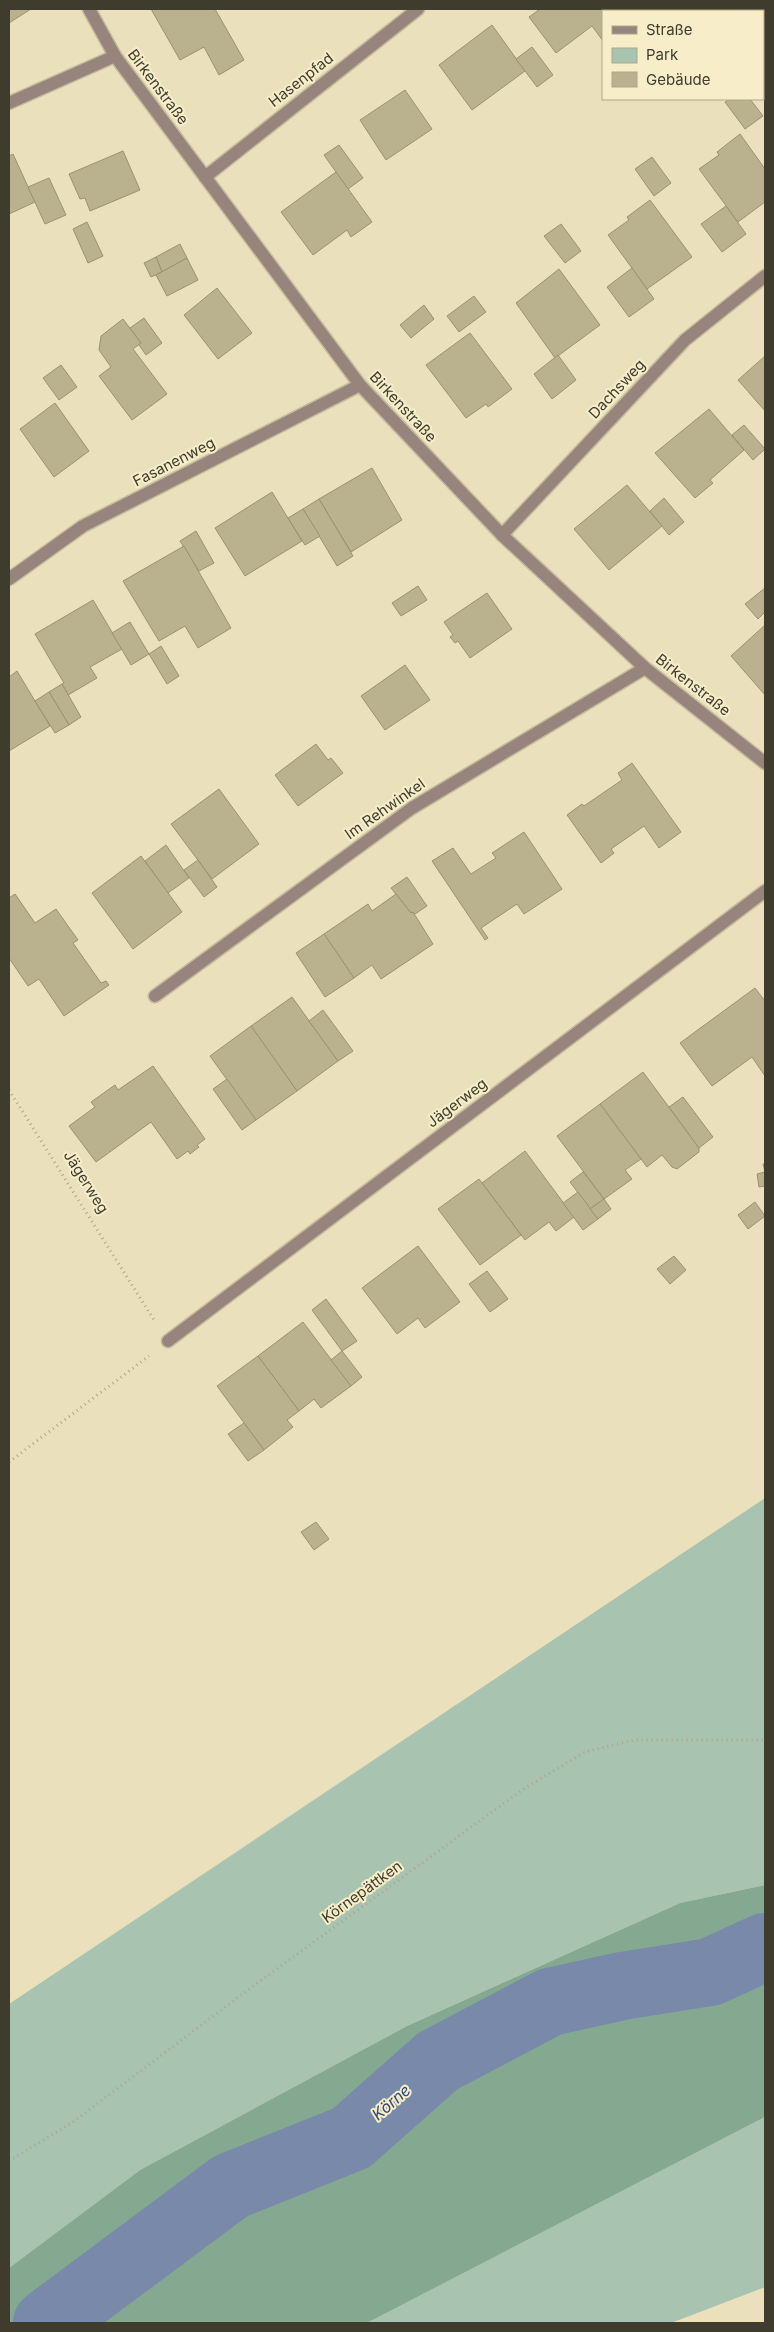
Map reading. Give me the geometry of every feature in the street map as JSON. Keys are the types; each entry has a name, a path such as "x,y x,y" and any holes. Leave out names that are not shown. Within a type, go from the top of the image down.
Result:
{"street":[{"name":"Birkenstraße","path":"89,9 115,56 360,385 502,535 645,668 765,763"},
{"name":"Hasenpfad","path":"204,177 418,9"},
{"path":"9,103 115,56"},
{"name":"Dachsweg","path":"502,535 686,340 765,276"},
{"name":"Fasanenweg","path":"9,579 83,526 360,385"},
{"name":"Im Rehwinkel","path":"156,996 412,808 645,668"},
{"name":"Jägerweg","path":"168,1341 765,891"}],"path":[{"name":"Jägerweg","path":"9,1090 168,1341"},
{"path":"9,1462 168,1341"},
{"name":"Körnepättken","path":"9,2161 73,2122 248,1990 522,1790 585,1752 634,1740 765,1740"}],"green space":[{"path":"765,1498 765,1885 680,1903 407,2026 140,2170 9,2268 9,2004"},
{"path":"765,1885 765,2117 367,2323 9,2323 9,2268 140,2170 407,2026 680,1903"},
{"path":"765,2117 765,2287 671,2323 367,2323"}],"building":[{"path":"9,9 31,9 9,23"},
{"path":"151,9 215,9 244,60 219,75 204,47 180,60"},
{"path":"540,9 636,10 602,10 602,40 592,26 556,53 529,17"},
{"path":"492,25 525,71 472,110 439,65"},
{"path":"532,47 553,75 537,87 516,59"},
{"path":"405,90 432,129 386,160 360,120"},
{"path":"728,100 751,100 763,116 745,129 725,102"},
{"path":"740,134 765,169 765,202 738,222 699,169 719,155 717,152"},
{"path":"339,145 363,178 348,189 324,155"},
{"path":"123,151 140,190 90,211 85,198 80,199 69,174"},
{"path":"13,154 35,202 9,214 9,156"},
{"path":"652,157 671,183 654,196 635,169"},
{"path":"336,172 372,222 351,237 347,230 313,255 281,212"},
{"path":"49,178 66,215 45,224 28,187"},
{"path":"650,200 692,257 647,289 608,235 629,220 627,217"},
{"path":"726,206 746,234 722,252 701,224"},
{"path":"87,222 103,256 88,263 73,229"},
{"path":"561,224 581,251 565,263 544,236"},
{"path":"180,244 187,258 162,272 156,257"},
{"path":"156,257 162,272 151,277 144,263"},
{"path":"187,258 198,280 167,296 156,275"},
{"path":"632,268 654,299 629,317 607,287"},
{"path":"559,269 600,325 555,358 516,303"},
{"path":"217,288 252,333 218,359 184,315"},
{"path":"474,296 486,312 459,332 447,316"},
{"path":"424,305 434,319 411,338 400,325"},
{"path":"144,318 162,343 146,355 139,345 141,343 130,328"},
{"path":"123,319 141,343 133,349 167,394 132,420 99,376 111,367 99,350 101,336"},
{"path":"470,333 512,389 488,407 486,404 466,418 426,365"},
{"path":"558,355 576,380 552,399 534,374"},
{"path":"765,356 765,411 738,380"},
{"path":"61,365 77,387 59,400 43,378"},
{"path":"55,403 89,451 54,477 20,429"},
{"path":"709,409 744,450 710,480 713,483 695,498 655,453"},
{"path":"744,425 765,449 753,460 732,435"},
{"path":"372,468 402,520 351,552 319,499"},
{"path":"627,485 662,526 609,570 574,529"},
{"path":"272,492 302,541 245,576 215,528"},
{"path":"664,498 684,522 669,535 650,511"},
{"path":"319,499 353,556 337,566 303,509"},
{"path":"303,509 320,536 305,545 288,518"},
{"path":"196,531 214,563 199,571 180,541"},
{"path":"184,546 231,628 198,648 185,626 159,641 123,581"},
{"path":"418,586 427,600 401,616 392,603"},
{"path":"765,588 765,612 758,619 745,604"},
{"path":"487,593 512,629 470,658 458,641 455,643 450,637 453,635 444,622"},
{"path":"93,600 122,649 90,667 97,678 68,695 62,684 64,683 35,634"},
{"path":"130,622 149,654 131,665 112,633"},
{"path":"765,625 765,695 731,656"},
{"path":"161,646 179,676 167,684 149,654"},
{"path":"405,665 430,700 385,730 361,696"},
{"path":"17,671 50,726 9,751 9,677"},
{"path":"62,684 81,717 69,725 49,692"},
{"path":"49,692 69,725 55,733 35,701"},
{"path":"316,744 328,760 331,758 343,773 298,806 275,775"},
{"path":"632,763 681,832 659,848 644,826 611,849 614,853 601,863 567,815 582,804 584,806 622,780 618,773"},
{"path":"219,789 259,844 212,879 171,824"},
{"path":"524,832 562,889 524,914 517,904 481,928 488,938 485,940 432,861 453,848 471,874 496,858 492,853"},
{"path":"166,845 189,878 168,893 145,861"},
{"path":"141,856 182,912 133,949 92,893"},
{"path":"198,860 217,887 204,897 184,870"},
{"path":"407,877 427,906 415,914 411,913 391,888"},
{"path":"15,894 35,923 56,909 78,940 73,943 101,983 106,981 109,985 64,1016 39,979 28,986 9,958 9,898"},
{"path":"396,894 411,913 413,912 433,944 381,979 372,965 354,978 324,934 368,904 372,911"},
{"path":"324,934 354,978 325,997 296,953"},
{"path":"755,988 765,1001 765,1076 752,1057 712,1086 680,1043"},
{"path":"292,997 338,1061 297,1091 251,1026"},
{"path":"323,1010 353,1051 338,1061 309,1021"},
{"path":"251,1026 297,1091 256,1120 210,1056"},
{"path":"153,1066 205,1139 190,1154 188,1151 177,1159 151,1122 96,1162 69,1126 95,1107 91,1102 115,1085 118,1090"},
{"path":"643,1072 699,1148 699,1152 677,1169 672,1167 662,1155 647,1167 600,1104"},
{"path":"227,1079 256,1120 242,1130 213,1089"},
{"path":"683,1097 713,1137 699,1148 669,1107"},
{"path":"600,1104 641,1159 625,1170 632,1179 604,1199 557,1136"},
{"path":"525,1151 574,1217 556,1231 549,1222 525,1240 482,1183"},
{"path":"583,1172 604,1199 590,1209 570,1182"},
{"path":"765,1172 765,1186 759,1187 757,1174"},
{"path":"479,1179 521,1235 480,1265 438,1209"},
{"path":"578,1192 598,1219 583,1230 563,1203"},
{"path":"604,1199 611,1209 598,1219 590,1209"},
{"path":"755,1202 765,1216 748,1229 738,1215"},
{"path":"418,1246 460,1302 425,1328 418,1318 397,1334 362,1288"},
{"path":"674,1256 686,1270 670,1284 657,1269"},
{"path":"487,1271 508,1299 490,1312 469,1284"},
{"path":"326,1299 357,1341 342,1351 312,1310"},
{"path":"303,1322 351,1386 321,1408 314,1399 299,1411 258,1356"},
{"path":"342,1351 362,1377 351,1386 331,1360"},
{"path":"258,1356 299,1411 287,1420 293,1427 264,1450 217,1386"},
{"path":"244,1423 264,1450 248,1461 228,1434"},
{"path":"316,1522 329,1539 314,1550 301,1532"}],"waterway":[{"name":"Körne","path":"47,2323 231,2186 351,2138 438,2061 550,2002 622,1986 710,1972 765,1947"}]}
